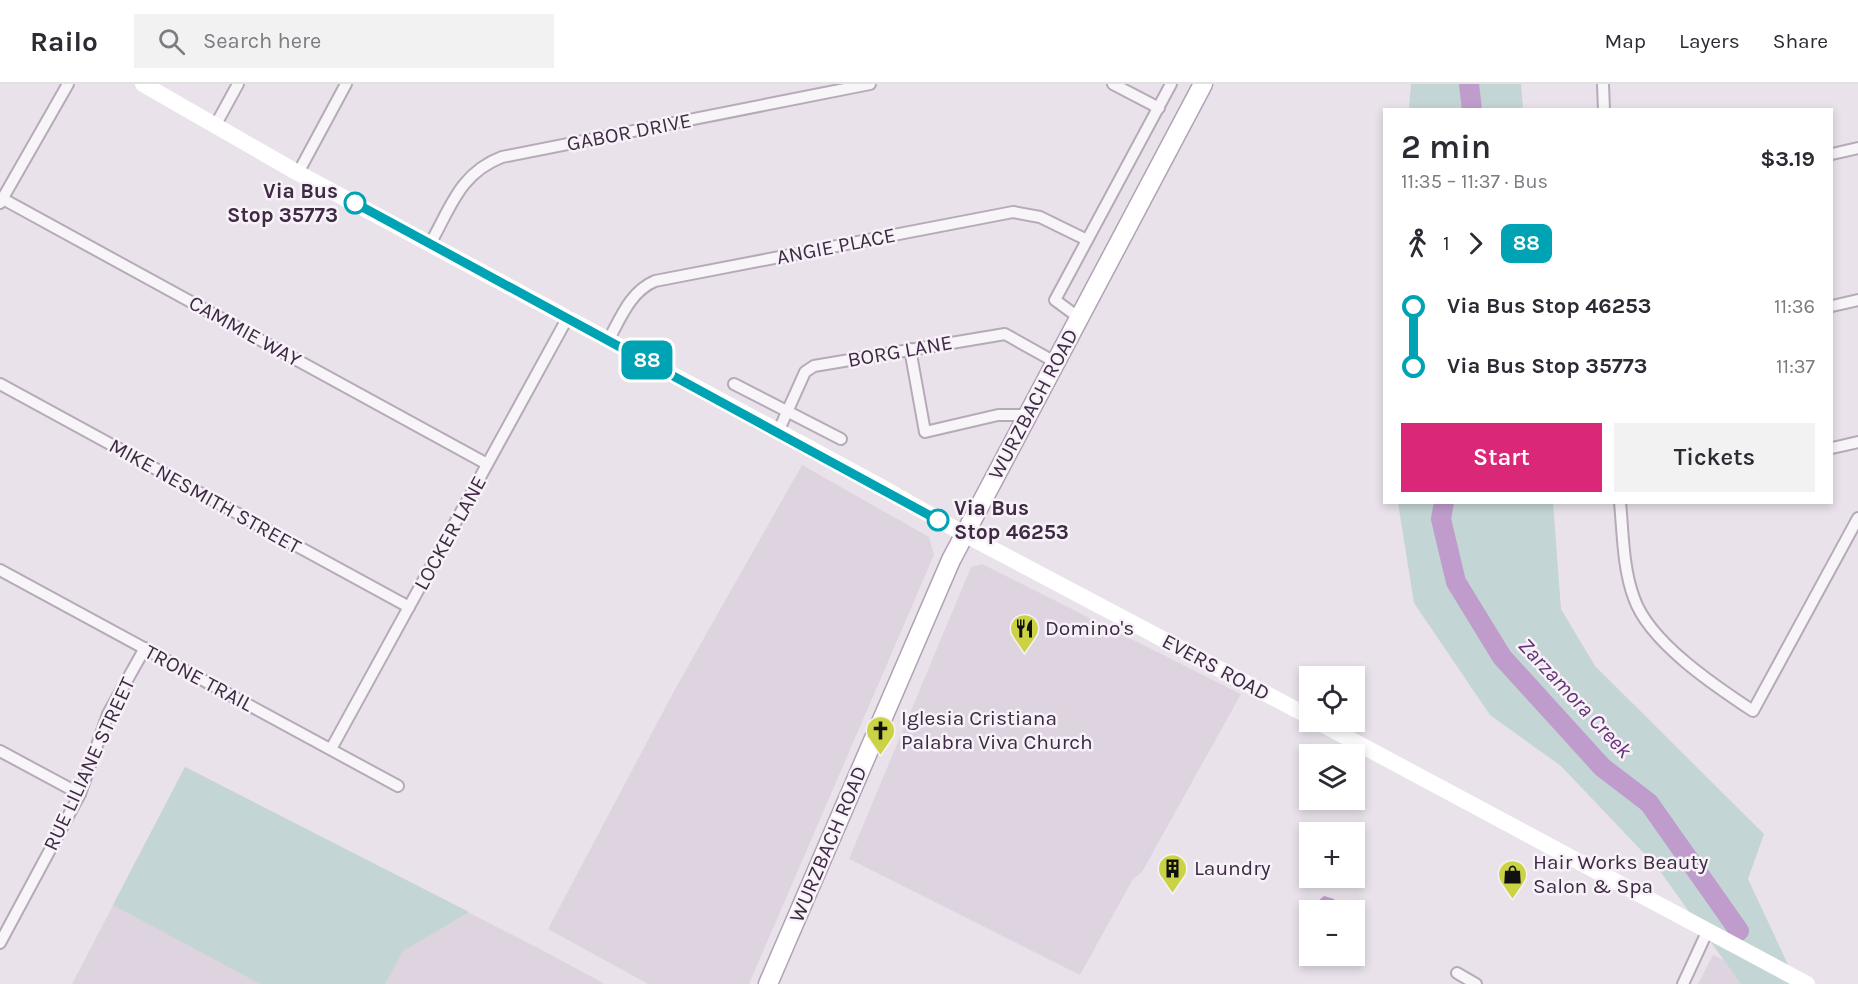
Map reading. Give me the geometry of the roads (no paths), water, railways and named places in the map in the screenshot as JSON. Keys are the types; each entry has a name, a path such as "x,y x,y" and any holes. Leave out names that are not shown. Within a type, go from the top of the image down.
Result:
{"main road":[{"name":"EVERS ROAD","path":"143,84 214,126 430,244 568,316 964,534 1299,711"},
{"name":"WURZBACH ROAD","path":"768,984 964,534 1203,84"},
{"path":"1337,732 1807,984"}],"street":[{"path":"1,201 68,84"},
{"path":"214,126 238,84"},
{"path":"298,172 346,84"},
{"name":"GABOR DRIVE","path":"430,244 471,174 483,164 502,158 870,84"},
{"path":"1113,84 1159,108"},
{"name":"WURZBACH ROAD","path":"1078,317 1054,300 1172,84"},
{"path":"1603,84 1604,108"},
{"path":"1833,154 1858,148"},
{"name":"CAMMIE WAY","path":"1,201 487,464"},
{"name":"ANGIE PLACE","path":"609,339 632,298 645,285 655,280 1013,212 1040,217 1087,240"},
{"path":"1833,306 1858,300"},
{"name":"LOCKER LANE","path":"331,749 568,316"},
{"name":"BORG LANE","path":"777,432 805,372 814,366 1005,334 1055,362"},
{"path":"910,349 925,432 998,415 1026,415"},
{"name":"MIKE NESMITH STREET","path":"0,384 409,607"},
{"path":"734,384 841,439"},
{"path":"1833,448 1858,442"},
{"path":"1620,504 1630,586 1642,617 1656,635 1720,690 1753,711 1858,518"},
{"name":"TRONE TRAIL","path":"0,570 398,786"},
{"name":"RUE LILIANE STREET","path":"0,943 80,794 108,714 145,648"},
{"path":"0,751 80,794"},
{"path":"1683,984 1708,930"},
{"path":"1456,973 1476,984"}],"waterway":[{"name":"Zarzamora Creek","path":"1469,84 1472,108"},
{"name":"Zarzamora Creek","path":"1444,504 1441,519 1456,582 1502,657 1602,767 1649,803 1739,931"}],"place":[{"name":"Via Bus Stop 35773","path":"355,203"},
{"name":"Via Bus Stop 46253","path":"938,520"},
{"name":"Domino's","path":"1024,654"},
{"name":"Iglesia Cristiana Palabra Viva Church","path":"880,756"},
{"name":"Laundry","path":"1173,894"},
{"name":"Hair Works Beauty Salon & Spa","path":"1512,900"}]}
